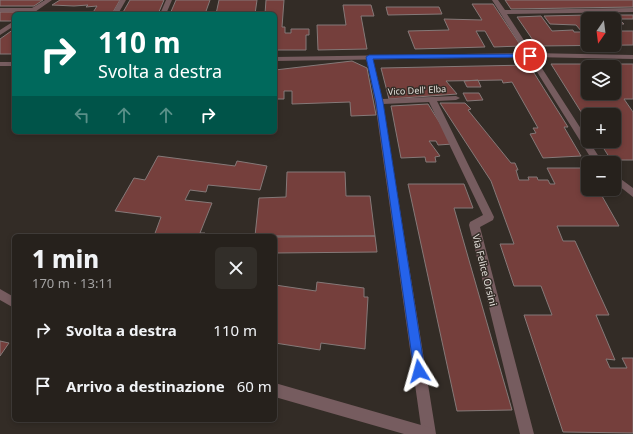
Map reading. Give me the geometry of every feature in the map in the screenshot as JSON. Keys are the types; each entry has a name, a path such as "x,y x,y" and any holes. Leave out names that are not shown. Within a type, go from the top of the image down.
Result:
{"street":[{"path":"31,12 49,0"},
{"path":"116,12 123,0"},
{"path":"164,12 169,0"},
{"path":"495,0 594,156"},
{"path":"0,10 34,10"},
{"path":"503,12 633,10"},
{"path":"0,33 12,24"},
{"path":"277,59 633,56"},
{"path":"277,391 429,434 379,102 369,57"},
{"path":"0,64 12,64"},
{"name":"Vico Dell' Elba","path":"379,102 456,98"},
{"name":"Via Felice Orsini","path":"432,100 489,217 474,225 528,434"},
{"path":"621,183 633,193"},
{"path":"0,294 12,302"}],"building":[{"path":"0,0 43,0 34,6 0,6"},
{"path":"60,0 120,0 113,12 93,12 97,6 86,7 88,5 52,5"},
{"path":"130,0 164,0 159,12 123,12"},
{"path":"176,0 210,0 206,12 171,12"},
{"path":"219,0 257,0 255,12 216,12"},
{"path":"266,0 284,0 282,27 285,27 285,33 291,33 291,29 309,29 309,35 306,35 306,50 277,50 277,12 265,12"},
{"path":"505,0 633,0 633,7 511,9"},
{"path":"472,4 493,4 521,46 494,47 485,31 476,31 485,47 415,49 408,31 449,30 444,19 482,20"},
{"path":"343,5 371,5 374,16 361,16 367,49 318,50 317,25 346,25"},
{"path":"386,7 439,7 442,14 388,15"},
{"path":"0,12 12,12 12,21 0,21"},
{"path":"581,15 581,31 576,25 550,24 544,16"},
{"path":"621,15 633,15 633,19 622,19"},
{"path":"541,16 552,31 573,30 574,32 581,32 581,46 537,46 517,17"},
{"path":"12,30 12,54 0,54 0,39"},
{"path":"621,31 633,31 633,45 621,45"},
{"path":"352,61 367,68 376,115 351,116 350,102 292,104 292,91 284,91 284,99 277,99 277,70"},
{"path":"551,64 581,64 581,100 621,100 621,64 633,64 633,99 624,99 633,112 633,160 621,160 621,156 608,156 603,148 621,148 621,108 581,108 581,112"},
{"path":"529,65 568,127 564,127 581,156 543,158 530,134 536,133 533,128 538,128 512,82 503,83 502,80 446,81 457,94 389,99 381,68"},
{"path":"478,80 481,87 467,87 464,81"},
{"path":"463,93 479,93 483,100 467,101"},
{"path":"440,103 465,103 471,109 468,110 511,163 515,163 518,170 516,170 519,180 529,180 528,177 537,177 538,180 548,180 550,184 555,184 547,168 581,168 581,196 602,196 619,226 557,226 563,241 575,241 609,315 596,315 615,360 606,359 610,368 627,368 622,358 633,358 633,433 563,432 524,315 552,315 541,286 514,286 500,244 514,244 491,181"},
{"path":"428,104 453,144 438,145 436,141 429,141 440,156 435,157 436,162 426,162 425,157 401,158 391,106"},
{"path":"158,156 235,166 237,161 267,166 260,190 208,185 206,192 190,190 185,200 212,203 200,233 205,234 155,234 161,217 115,211 134,178 145,180"},
{"path":"287,172 345,172 346,196 370,196 375,236 277,236 277,234 255,234 259,198 286,197"},
{"path":"408,184 464,184 473,208 454,208 512,410 457,411"},
{"path":"375,236 377,252 277,253 277,237"},
{"path":"317,282 364,288 364,297 368,297 365,349 321,343 320,350 277,343 277,285 316,291"},
{"path":"0,341 9,343 0,356"}],"route":[{"path":"419,371 379,102 369,57 530,56"}]}
